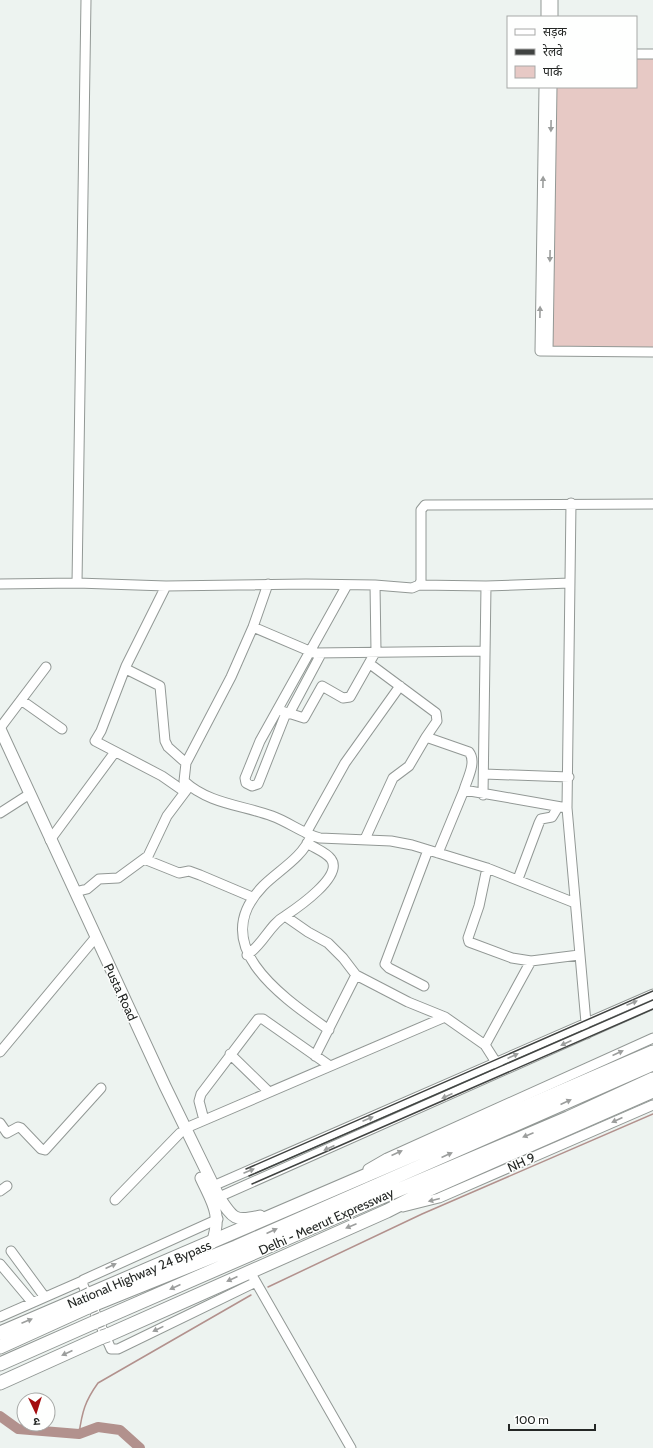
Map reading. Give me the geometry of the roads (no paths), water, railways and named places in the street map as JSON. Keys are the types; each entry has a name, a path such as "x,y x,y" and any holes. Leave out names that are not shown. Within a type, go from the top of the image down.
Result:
{"highway":[{"name":"National Highway 24 Bypass","path":"4,1331 47,1313 89,1300 212,1243 653,1052"},
{"name":"Delhi - Meerut Expressway","path":"6,1345 89,1300 236,1247 653,1064"},
{"name":"Delhi - Meerut Expressway","path":"0,1364 377,1199 568,1118 653,1079"},
{"path":"0,1383 105,1336 253,1276 432,1188 653,1091"}],"main road":[{"name":"Pusta Road","path":"1,739 25,797 164,1086 218,1219"},
{"name":"Pusta Road","path":"1,739 75,892 94,939"},
{"name":"Pusta Road","path":"183,1130 227,1211 236,1219 246,1220 262,1216 269,1218"},
{"path":"212,1243 218,1219"}],"street":[{"path":"77,583 86,0"},
{"path":"546,0 546,16"},
{"path":"553,0 553,16"},
{"path":"637,54 653,54"},
{"path":"544,88 544,351"},
{"path":"544,351 552,88"},
{"path":"544,351 653,352"},
{"path":"571,503 569,777 563,807 575,903 587,1034"},
{"path":"419,585 422,576 421,510 425,505 571,503 653,504"},
{"path":"0,584 77,583 166,586 268,584 375,585 412,588 419,585 486,586 570,583"},
{"path":"188,789 183,777 186,763 231,677 253,627 268,584"},
{"path":"321,654 288,713 258,784 252,786 246,783 246,773 278,709 347,585"},
{"path":"278,709 304,718 322,686 343,698 350,697 376,651 375,585"},
{"path":"166,586 126,666 101,731 95,741 188,789 214,800 272,816 290,823 308,837 330,858 333,863 332,870 322,886 308,900 280,919 262,942 247,955"},
{"path":"483,795 486,586"},
{"path":"253,627 309,652 321,654 376,651 485,651"},
{"path":"365,839 393,778 409,766 437,721 438,716 436,712 370,664"},
{"path":"126,666 128,672 152,681 160,686 165,741 168,747 186,763"},
{"path":"1,739 21,700 46,667"},
{"path":"329,1030 284,996 247,955 243,940 243,925 247,908 252,897 308,837 345,763 400,686"},
{"path":"21,700 62,729"},
{"path":"426,737 469,752 472,756 473,762 464,790 438,852"},
{"path":"50,840 115,752"},
{"path":"484,774 569,777"},
{"path":"75,892 88,889 98,879 118,878 144,859 152,850 167,816 188,789"},
{"path":"464,790 483,795 563,807"},
{"path":"0,812 25,797"},
{"path":"518,879 541,819 552,817 563,807"},
{"path":"308,837 391,841 438,852 518,879 575,903"},
{"path":"424,986 389,968 385,964 428,850"},
{"path":"144,859 179,873 189,871 252,897"},
{"path":"487,868 484,887 468,938 469,942 512,958 531,962 579,955"},
{"path":"285,916 308,932 328,943 343,958 356,975 408,1002 445,1017 485,1045 502,1071"},
{"path":"0,1052 94,939"},
{"path":"485,1045 531,962"},
{"path":"315,1056 356,975"},
{"path":"213,1186 653,994"},
{"path":"219,1197 653,1004"},
{"path":"114,1200 183,1130 445,1017"},
{"path":"204,1120 199,1101 200,1094 256,1020 260,1019 330,1066"},
{"path":"340,1187 387,1158 653,1038"},
{"path":"230,1054 269,1092"},
{"path":"0,1123 7,1133 18,1127 21,1128 41,1149 45,1150 101,1088"},
{"name":"NH 9","path":"387,1211 439,1198 653,1105"},
{"path":"0,1317 218,1219"},
{"path":"11,1251 44,1296"},
{"path":"0,1264 32,1302"},
{"path":"82,1281 113,1350 253,1276 351,1448"}],"waterway":[{"path":"268,1287 422,1214 653,1114"},
{"path":"79,1434 81,1419 85,1407 90,1395 98,1383 251,1295"},
{"path":"0,1416 18,1429 79,1434 98,1427 120,1430 140,1448"}],"railway":[{"path":"246,1169 653,991"},
{"path":"249,1176 653,1000"},
{"path":"252,1184 653,1009"}]}
